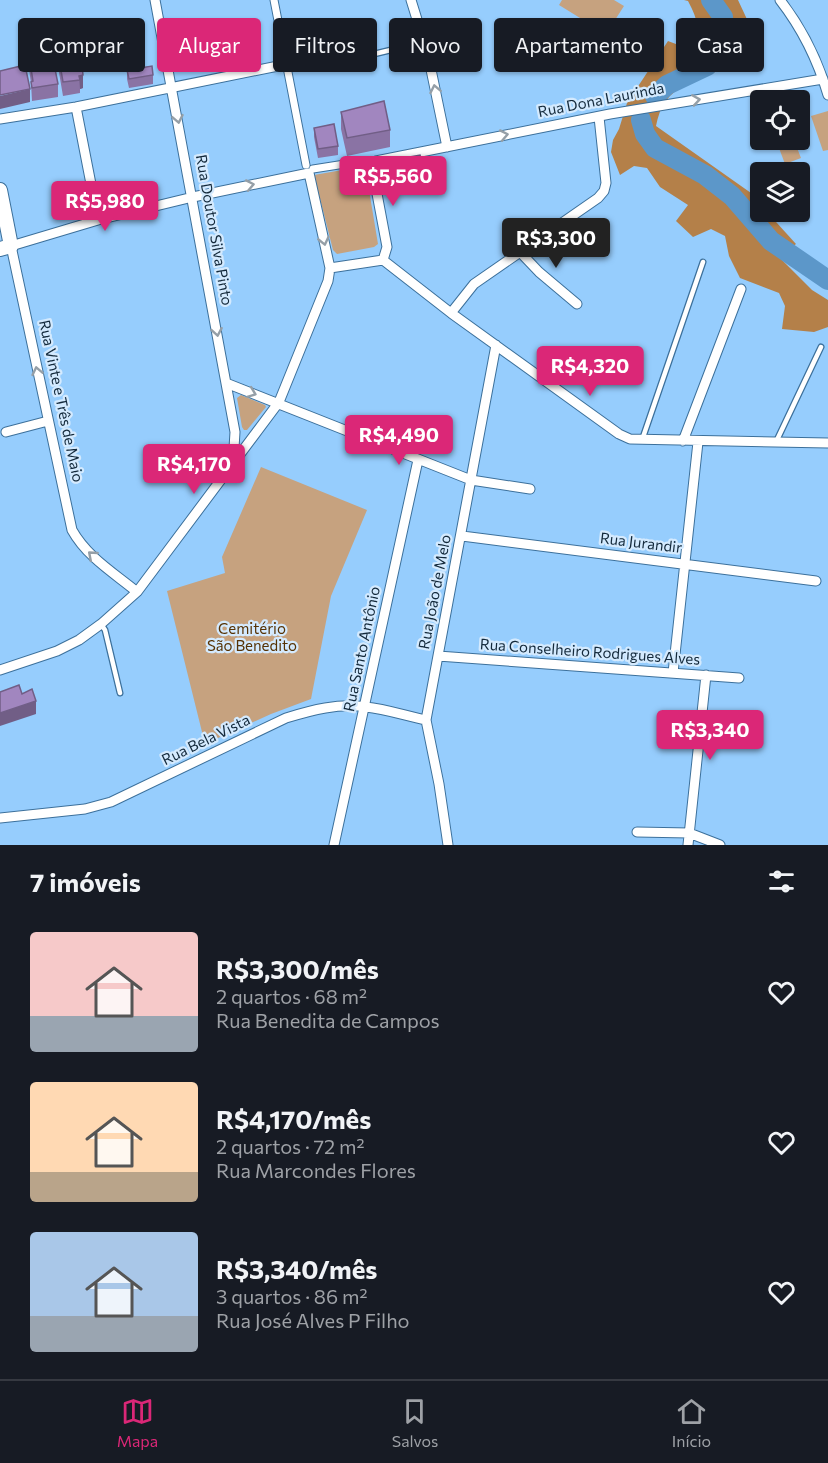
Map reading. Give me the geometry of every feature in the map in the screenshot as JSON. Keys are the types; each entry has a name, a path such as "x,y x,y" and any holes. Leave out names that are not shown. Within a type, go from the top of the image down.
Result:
{"main road":[{"name":"Rua Vinte e Três de Maio","path":"0,190 6,248"}],"street":[{"name":"Rua Doutor Silva Pinto","path":"155,0 235,432 233,466"},
{"path":"0,670 57,651 79,640 137,592 279,402 328,281 330,268 274,0"},
{"path":"411,0 417,18"},
{"path":"780,0 792,15 828,94"},
{"path":"0,119 76,107 273,67"},
{"path":"431,72 447,147"},
{"name":"Rua Dona Laurinda","path":"384,260 387,247 372,167 376,161 599,117 823,79"},
{"path":"76,107 98,220"},
{"path":"451,313 474,284 598,198 604,191 606,183 599,117"},
{"path":"6,248 98,220 192,197 309,169 364,161"},
{"name":"Rua Vinte e Três de Maio","path":"6,248 72,530 89,553 137,592"},
{"path":"519,251 538,272 577,304"},
{"path":"330,268 384,260 451,313 619,435 630,439 698,442 828,442"},
{"path":"683,441 741,289"},
{"name":"Rua João de Melo","path":"448,845 426,720 496,345"},
{"path":"226,382 471,480 531,489"},
{"path":"6,432 48,421"},
{"path":"235,432 242,438 253,438"},
{"path":"673,673 698,442"},
{"name":"Rua Santo Antônio","path":"334,845 418,460"},
{"name":"Rua Jurandir","path":"462,536 816,581"},
{"name":"Rua Conselheiro Rodrigues Alves","path":"438,656 740,678"},
{"path":"688,845 706,675"},
{"name":"Rua Bela Vista","path":"0,819 85,809 111,802 286,718 331,707 365,707 426,720"},
{"path":"637,832 689,833 720,845"}],"lane":[{"path":"642,440 703,262"},
{"path":"776,442 821,347"},
{"path":"101,624 105,630 120,693"}],"green space":[{"path":"562,0 614,0 624,6 616,18 580,18 559,5"},
{"path":"828,111 828,150 823,151 811,116"},
{"path":"780,150 798,150 801,158 784,162"},
{"path":"365,166 378,244 374,247 337,254 333,250 314,175"},
{"path":"241,395 266,407 247,430 242,427 237,398"},
{"name":"Cemitério São Benedito","path":"261,467 367,510 331,596 311,699 271,714 205,744 167,591 225,573 222,557"}],"shaded area":[{"path":"684,0 738,0 746,18 695,18 688,1"},
{"path":"668,41 676,44 676,72 715,72 685,85 670,96 664,103 656,126 750,192 750,222 776,222 796,244 779,257 812,290 828,300 828,327 814,332 782,329 785,306 779,293 740,278 729,256 725,236 711,229 693,237 676,221 688,205 660,187 647,168 634,166 620,175 611,152 613,140 627,103 648,72 664,72 664,47"}],"building":[{"path":"152,66 153,75 129,79 127,72 145,72 145,67"},
{"path":"18,67 18,72 26,72 30,89 0,95 0,71"},
{"path":"32,72 56,72 58,84 32,88 31,82 33,81"},
{"path":"61,72 83,72 83,75 79,76 80,80 63,82"},
{"path":"384,101 390,130 347,138 341,112"},
{"path":"334,124 338,146 318,149 314,128"},
{"path":"420,155 422,164 382,172 381,162"},
{"path":"19,685 22,694 32,689 36,701 0,713 0,692"}],"waterway":[{"path":"655,96 667,85 707,66 720,51 724,38 723,17 711,0"},
{"path":"641,120 645,134 655,148 705,175 732,196 771,241 828,280"}]}
